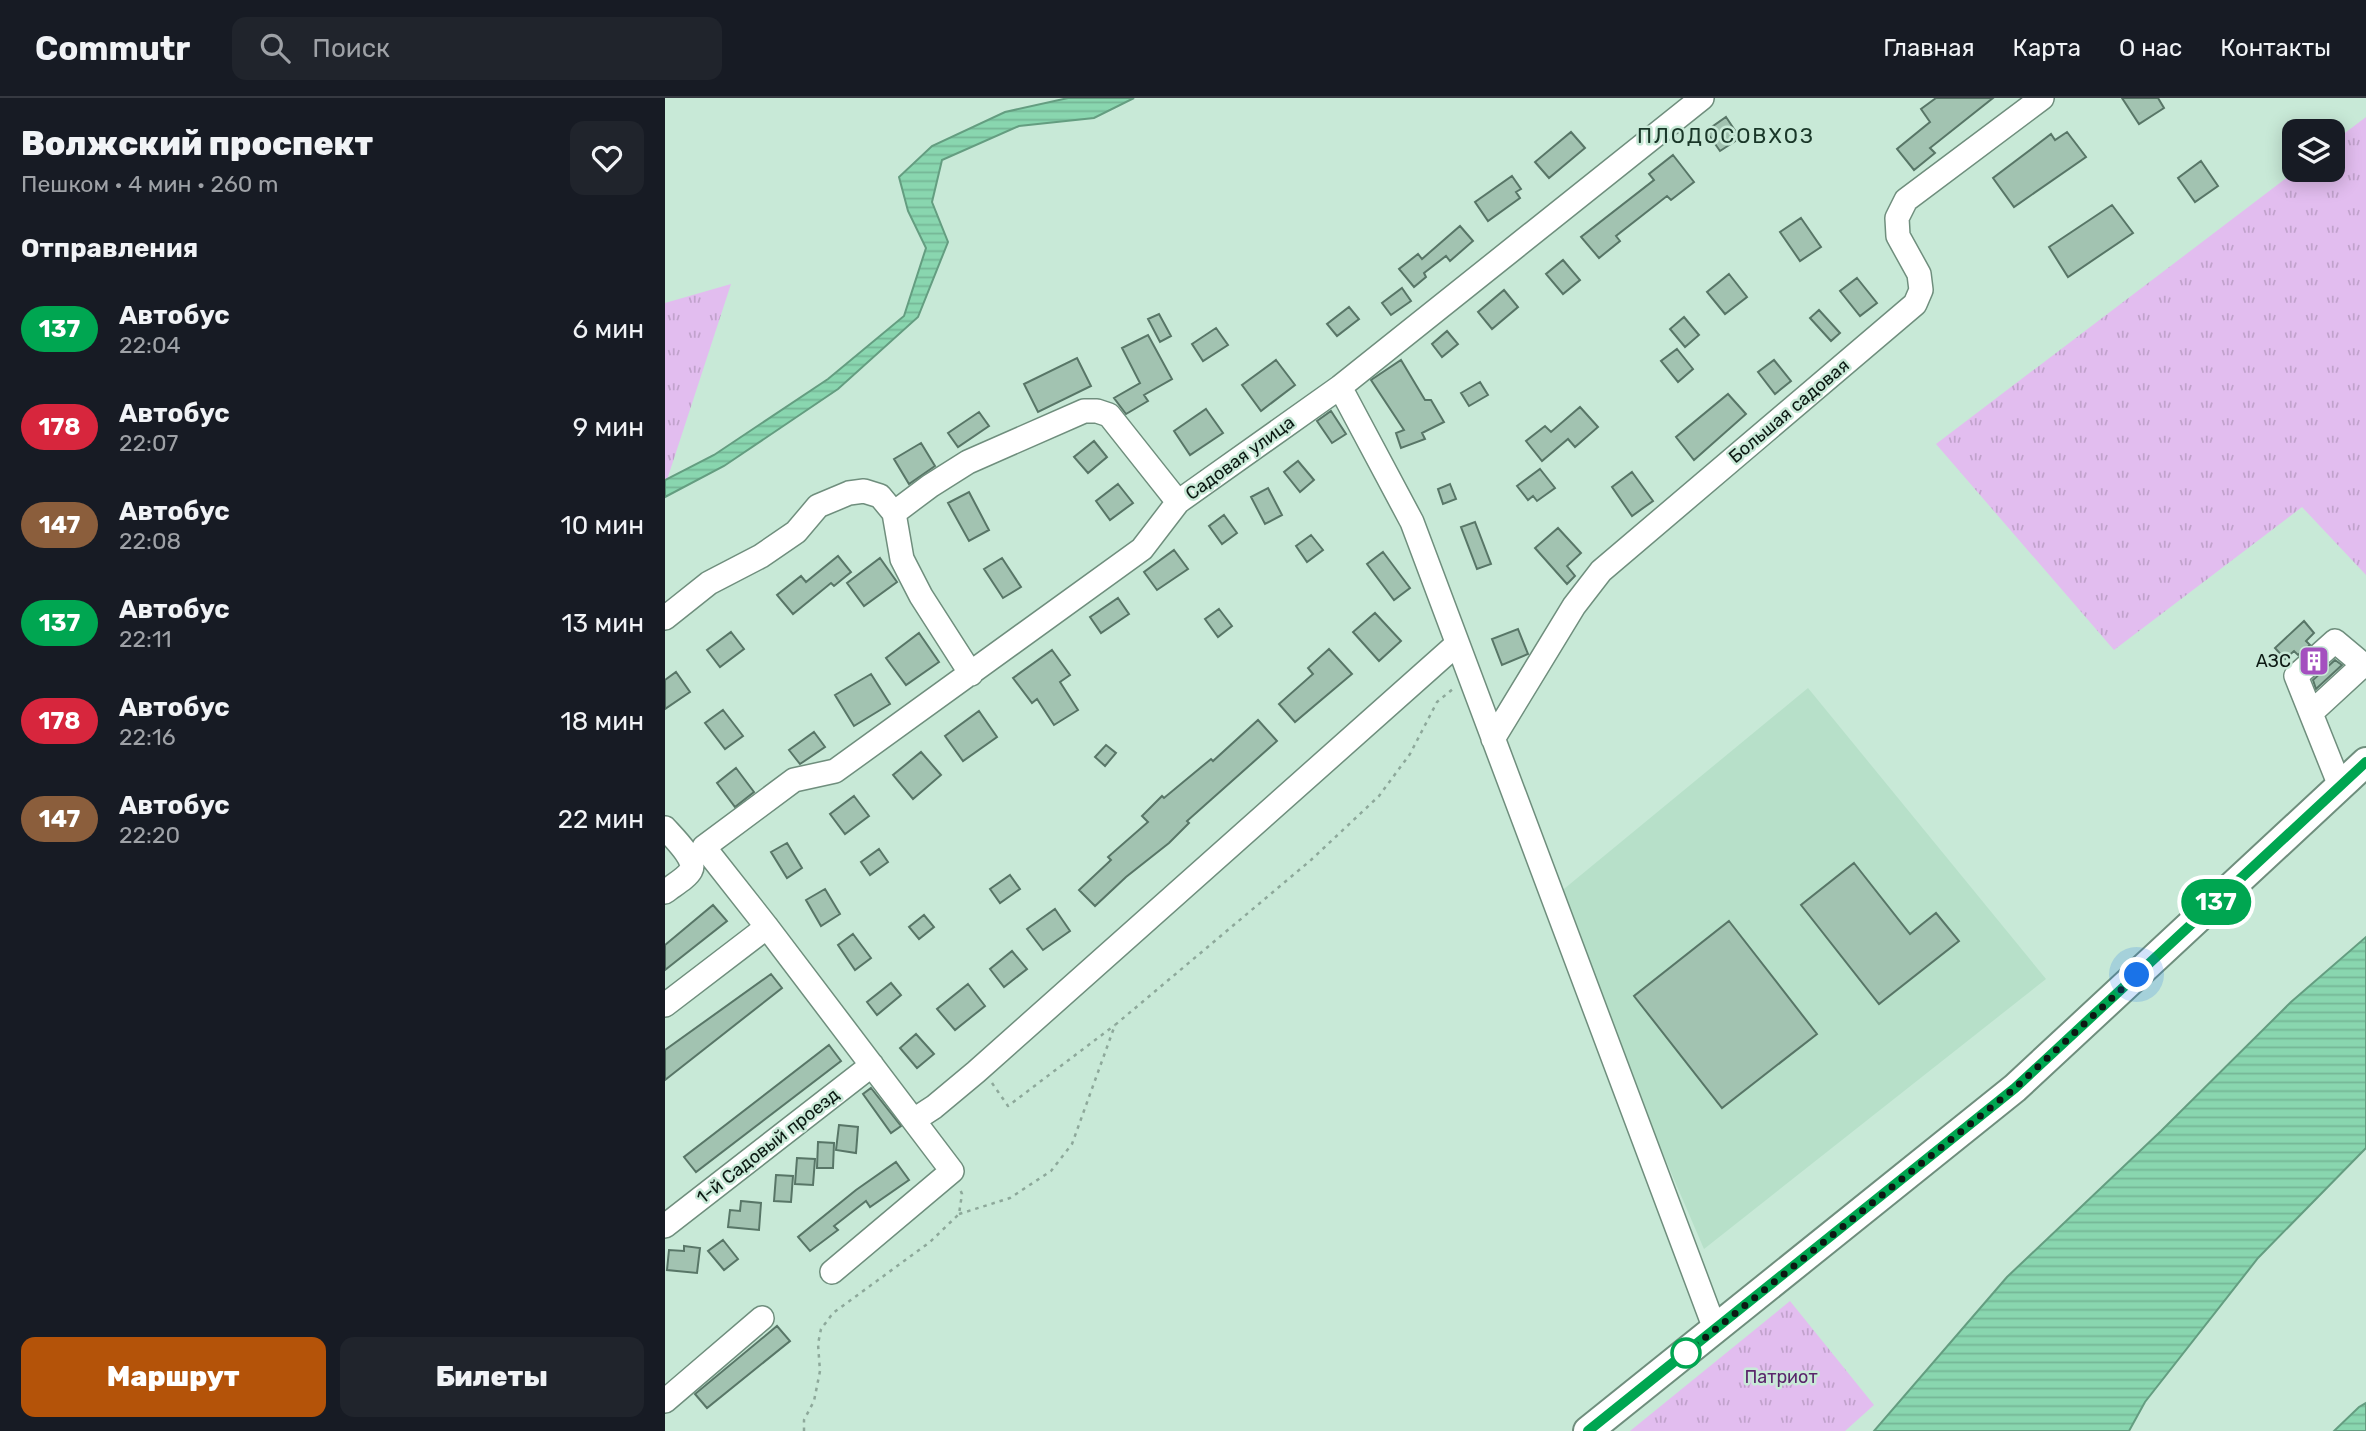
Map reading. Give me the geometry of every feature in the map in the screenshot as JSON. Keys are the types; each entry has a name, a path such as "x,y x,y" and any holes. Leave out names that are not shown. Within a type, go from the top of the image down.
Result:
{"main road":[{"path":"1588,1431 2015,1088 2366,762"}],"street":[{"name":"Садовая улица","path":"767,927 703,847 794,780 835,771 1142,549 1178,502 1340,387 1702,98"},
{"name":"Большая садовая","path":"1493,739 1574,606 1601,571 1915,304 1921,290 1919,274 1898,236 1897,218 1906,200 2042,98"},
{"path":"1340,387 1412,522 1715,1329"},
{"path":"894,513 930,486 968,463 1084,411 1109,415 1178,502"},
{"path":"665,618 709,583 761,556 796,532 818,506 849,493 865,491 880,496 894,513 902,559 921,596 971,674"},
{"path":"2311,713 2364,666 2335,641 2296,676 2340,786"},
{"path":"914,1120 934,1107 981,1067 1457,644"},
{"path":"665,828 690,858 692,865 691,871 665,892"},
{"path":"665,1005 767,927 952,1171 832,1272"},
{"name":"1-й Садовый проезд","path":"665,1226 872,1065"},
{"path":"665,1401 762,1318"}],"path":[{"path":"981,1067 1008,1106 1115,1025 1311,860 1378,796 1411,754 1437,702 1469,675"},
{"path":"804,1431 804,1420 814,1401 820,1371 818,1344 821,1329 833,1312 930,1241 959,1214 1010,1198 1051,1171 1072,1144 1115,1025"},
{"path":"952,1171 961,1194 959,1214"}],"shaded area":[{"path":"1068,98 1134,98 1094,118 1019,126 942,160 932,202 948,242 918,317 838,389 724,466 665,497 665,480 714,455 828,379 904,316 926,248 908,211 899,177 932,146 1005,112"},
{"path":"1808,688 2046,979 1704,1249 1553,898"},
{"path":"2366,937 2366,1148 2258,1258 2145,1402 2129,1431 1874,1431 2007,1277 2161,1131 2291,1002"},
{"path":"2366,1403 2366,1431 2334,1431 2359,1407"}],"green space":[{"path":"2366,117 2366,575 2302,507 2114,650 1936,444 2282,181 2345,182 2345,133"},
{"path":"731,284 665,486 665,303"},
{"name":"Патриот","path":"1790,1301 1874,1405 1845,1431 1630,1431"}],"building":[{"path":"1936,98 1993,98 1930,148 1935,153 1914,170 1897,149 1930,122 1921,109"},
{"path":"2122,98 2158,98 2164,108 2139,124"},
{"path":"1726,117 1740,138 1720,151 1706,131"},
{"path":"1571,132 1585,148 1549,178 1535,162"},
{"path":"2067,132 2086,157 2014,207 1993,178 2051,134 2055,140"},
{"path":"1673,155 1694,182 1671,200 1667,196 1616,236 1620,241 1599,258 1581,237 1654,180 1649,174"},
{"path":"2201,161 2218,186 2195,202 2178,178"},
{"path":"1512,176 1521,189 1516,192 1520,198 1488,221 1475,202"},
{"path":"2112,205 2133,233 2068,277 2049,247"},
{"path":"1801,218 1821,247 1800,261 1780,232"},
{"path":"1460,226 1473,241 1450,261 1446,256 1424,273 1426,277 1414,287 1399,269 1418,254 1422,259"},
{"path":"1563,260 1580,280 1563,294 1546,274"},
{"path":"1729,274 1747,297 1725,314 1707,292"},
{"path":"1857,278 1877,303 1860,316 1840,291"},
{"path":"1402,288 1411,301 1391,315 1382,303"},
{"path":"1504,290 1518,307 1492,329 1478,312"},
{"path":"1349,307 1359,319 1337,336 1327,324"},
{"path":"1819,310 1840,333 1831,341 1810,318"},
{"path":"1159,314 1171,336 1160,342 1148,319"},
{"path":"1684,317 1699,335 1685,347 1670,329"},
{"path":"1216,328 1228,345 1203,361 1192,344"},
{"path":"1447,331 1458,344 1442,357 1432,344"},
{"path":"1148,335 1172,379 1144,395 1148,401 1126,414 1114,398 1140,383 1122,348"},
{"path":"1677,349 1693,369 1678,382 1661,361"},
{"path":"1077,358 1091,386 1038,412 1024,384"},
{"path":"1276,360 1295,385 1261,411 1242,385"},
{"path":"1401,360 1425,400 1431,400 1444,422 1422,433 1425,439 1401,448 1396,433 1404,430 1371,380"},
{"path":"1774,360 1791,381 1775,394 1758,372"},
{"path":"1480,382 1488,395 1469,406 1461,393"},
{"path":"1728,394 1746,414 1694,460 1676,437"},
{"path":"1580,407 1598,427 1575,447 1568,439 1542,461 1526,441 1545,426 1551,432"},
{"path":"1206,409 1223,433 1190,455 1174,431"},
{"path":"1331,411 1346,434 1332,443 1317,421"},
{"path":"979,412 989,426 958,447 948,433"},
{"path":"1094,441 1107,457 1088,473 1074,457"},
{"path":"921,443 935,466 909,484 894,459"},
{"path":"1298,461 1314,480 1300,492 1284,472"},
{"path":"1540,469 1555,488 1537,501 1533,496 1528,500 1517,486"},
{"path":"1632,472 1653,501 1632,516 1612,487"},
{"path":"1118,484 1133,503 1110,520 1096,501"},
{"path":"1450,484 1456,499 1443,504 1438,489"},
{"path":"1268,488 1282,515 1265,524 1251,497"},
{"path":"969,492 989,530 969,541 948,503"},
{"path":"1224,515 1237,533 1222,544 1209,526"},
{"path":"1475,522 1491,564 1477,569 1461,527"},
{"path":"1558,528 1581,553 1567,566 1575,576 1567,584 1535,548"},
{"path":"1311,535 1323,550 1307,562 1296,546"},
{"path":"1174,550 1188,569 1157,590 1144,572"},
{"path":"1383,552 1410,588 1394,600 1367,564"},
{"path":"838,556 851,572 834,586 831,583 793,614 777,595 801,576 806,582"},
{"path":"880,558 897,582 864,606 847,583"},
{"path":"1002,558 1021,587 1003,598 984,569"},
{"path":"1118,598 1129,614 1101,633 1090,617"},
{"path":"1219,609 1232,626 1218,637 1205,619"},
{"path":"1375,613 1401,641 1379,661 1353,632"},
{"path":"2304,621 2314,633 2306,641 2310,645 2298,655 2294,651 2285,659 2275,648"},
{"path":"1518,629 1528,654 1502,665 1492,639"},
{"path":"731,632 744,649 720,667 707,650"},
{"path":"919,633 939,662 906,685 886,658"},
{"path":"1329,649 1352,674 1295,722 1279,704 1313,674 1308,668"},
{"path":"1052,650 1070,675 1060,682 1078,710 1054,725 1037,699 1032,703 1013,678"},
{"path":"2335,660 2342,665 2316,689 2313,680"},
{"path":"676,672 690,692 665,709 665,680"},
{"path":"871,674 890,704 854,726 835,695"},
{"path":"723,710 743,736 725,749 705,723"},
{"path":"979,711 997,737 963,761 945,736"},
{"path":"1258,720 1277,741 1187,821 1189,823 1169,843 1095,906 1079,890 1111,860 1108,857 1148,822 1142,816 1162,796 1164,798 1211,759 1213,761"},
{"path":"814,732 825,747 800,764 789,750"},
{"path":"1106,745 1116,753 1105,766 1095,757"},
{"path":"921,752 941,775 913,799 893,775"},
{"path":"736,768 754,792 735,807 717,783"},
{"path":"854,796 869,816 845,834 830,814"},
{"path":"787,843 802,868 787,878 771,852"},
{"path":"879,849 888,862 870,875 861,862"},
{"path":"1854,863 1910,934 1936,913 1959,941 1879,1004 1801,905"},
{"path":"1010,875 1020,889 1000,903 990,889"},
{"path":"825,889 840,914 821,926 806,900"},
{"path":"713,905 727,921 665,970 665,945"},
{"path":"1055,909 1070,931 1043,950 1027,929"},
{"path":"924,915 934,927 919,939 909,927"},
{"path":"1729,921 1817,1034 1722,1108 1634,996"},
{"path":"853,934 871,958 855,970 838,945"},
{"path":"1012,951 1027,969 1004,987 990,969"},
{"path":"771,974 782,988 665,1080 665,1050"},
{"path":"891,983 901,995 877,1015 867,1002"},
{"path":"968,984 985,1006 955,1030 937,1009"},
{"path":"916,1034 934,1054 917,1068 900,1048"},
{"path":"829,1045 841,1061 696,1172 684,1157"},
{"path":"871,1088 901,1126 891,1133 863,1094"},
{"path":"839,1125 858,1127 856,1153 836,1150"},
{"path":"818,1142 834,1143 833,1168 817,1168"},
{"path":"797,1158 815,1159 813,1185 795,1184"},
{"path":"896,1162 909,1180 870,1207 866,1201 834,1226 838,1230 810,1251 798,1237"},
{"path":"776,1175 793,1176 791,1202 774,1201"},
{"path":"741,1201 761,1203 759,1230 728,1227 730,1210 740,1211"},
{"path":"723,1240 738,1259 724,1270 708,1251"},
{"path":"684,1246 700,1248 697,1273 667,1270 669,1250 684,1251"},
{"path":"777,1326 790,1341 707,1408 695,1394"}],"bus line":[{"name":"137","path":"1588,1431 2015,1088 2366,762"}],"place":[{"name":"АЗС","path":"2314,661"}],"district":[{"name":"ПЛОДОСОВХОЗ","path":"1726,135"}],"route":[{"path":"1686,1353 2015,1088 2137,975"}]}
